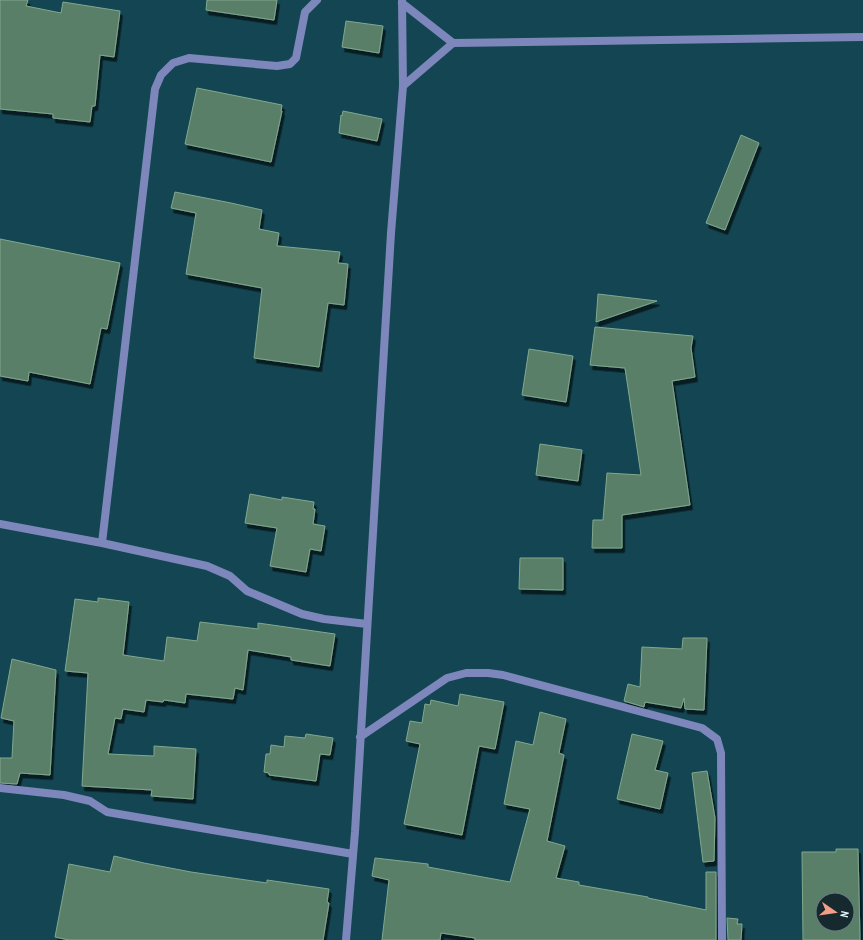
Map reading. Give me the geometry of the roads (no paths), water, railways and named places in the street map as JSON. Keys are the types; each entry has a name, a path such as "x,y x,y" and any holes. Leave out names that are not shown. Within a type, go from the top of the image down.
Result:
{"street":[{"path":"102,543 155,89 162,75 173,63 189,58 276,66 290,64 296,58 305,12 317,0"},
{"path":"402,1 453,43"},
{"path":"346,940 353,854 391,233 403,86 402,1"},
{"path":"403,86 453,43 863,37"},
{"path":"0,524 102,543 207,566 230,576 247,591 302,614 324,619 367,624"},
{"path":"360,737 447,678 466,673 503,675 702,728 717,739 720,753 722,940"},
{"path":"0,788 64,795 90,801 107,812 353,854"}]}
